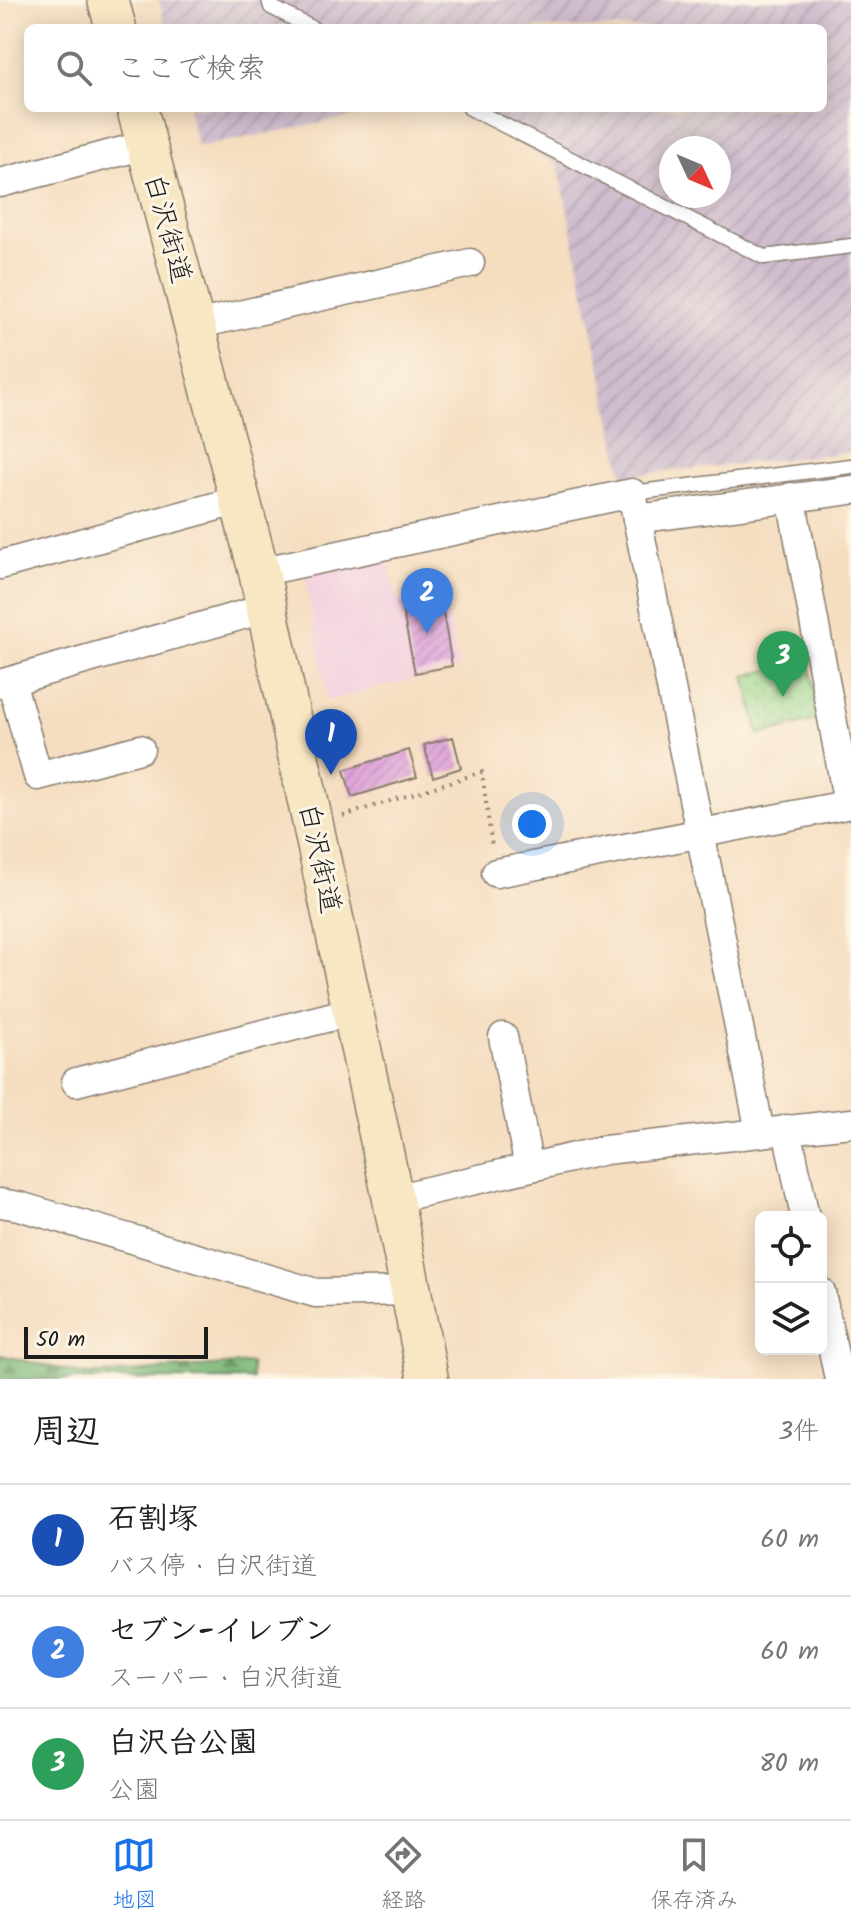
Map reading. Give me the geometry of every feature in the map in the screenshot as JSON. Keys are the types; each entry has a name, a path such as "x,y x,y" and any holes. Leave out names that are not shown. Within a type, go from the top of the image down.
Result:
{"main road":[{"path":"108,0 115,24"},
{"name":"白沢街道","path":"142,126 263,590 393,1199 428,1379"}],"street":[{"path":"0,183 142,126"},
{"path":"195,325 470,263"},
{"path":"140,749 38,776 6,682 263,590 634,506 791,497 851,490"},
{"path":"496,873 850,804 791,497"},
{"path":"0,565 240,500"},
{"path":"634,506 700,832 773,1130 803,1211"},
{"path":"76,1082 353,1011"},
{"path":"503,1037 529,1167"},
{"path":"393,1199 605,1150 851,1123"},
{"path":"0,1203 316,1293 410,1291"},
{"path":"827,1321 839,1379"}],"lane":[{"path":"269,0 271,7 304,24"},
{"path":"478,112 764,257 851,246"},
{"path":"634,506 851,466"}],"path":[{"path":"314,825 482,772 496,873"}],"shaded area":[{"path":"159,0 851,0 851,452 623,476 558,164 456,112 827,112 827,24 165,24"},
{"path":"189,112 377,112 198,147"},
{"path":"387,560 398,600 443,591 459,668 328,700 305,576"}],"green space":[{"path":"809,660 820,719 759,735 745,676"},
{"path":"0,1355 87,1375 251,1363 252,1379 0,1379"}],"building":[{"path":"440,594 452,666 415,673 401,603"},
{"path":"453,737 461,768 433,777 424,745"},
{"path":"409,750 417,777 352,797 344,770"}],"place":[{"name":"セブン-イレブン","path":"427,634"},
{"name":"白沢台公園","path":"783,697"},
{"name":"石割塚","path":"331,775"}]}
